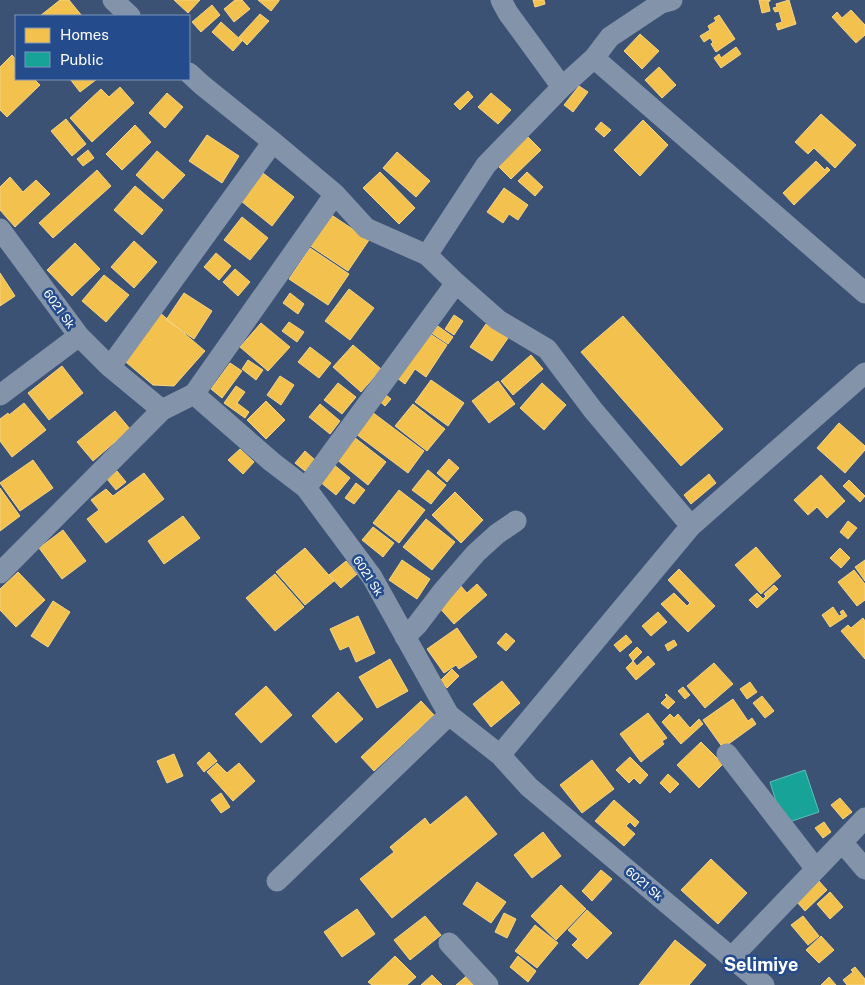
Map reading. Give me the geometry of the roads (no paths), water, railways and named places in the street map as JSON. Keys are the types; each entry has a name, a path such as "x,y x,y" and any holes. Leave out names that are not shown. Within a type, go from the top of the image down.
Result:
{"street":[{"path":"113,0 129,15"},
{"path":"501,0 508,13 562,87"},
{"path":"427,255 486,165 562,87 594,58 610,37 660,3 672,0"},
{"path":"594,58 865,293"},
{"path":"190,74 202,86 273,142 334,194 366,228 427,255 498,320 547,348 593,410 691,526"},
{"path":"110,367 273,142"},
{"path":"0,572 162,410 194,394 334,194"},
{"name":"6021 Sk","path":"0,229 79,336 110,367 162,410"},
{"path":"306,488 456,283"},
{"path":"0,395 79,336"},
{"path":"500,755 691,526 865,373"},
{"name":"6021 Sk","path":"194,394 272,462 306,488 372,577 449,715 500,755 529,787 763,985"},
{"path":"405,637 418,625 476,553 497,534 516,521"},
{"path":"277,880 449,715"},
{"path":"727,754 816,869"},
{"path":"732,957 865,818"},
{"path":"842,842 865,869"},
{"path":"449,942 488,985"}],"district":[{"name":"Selimiye","path":"761,964"}]}
